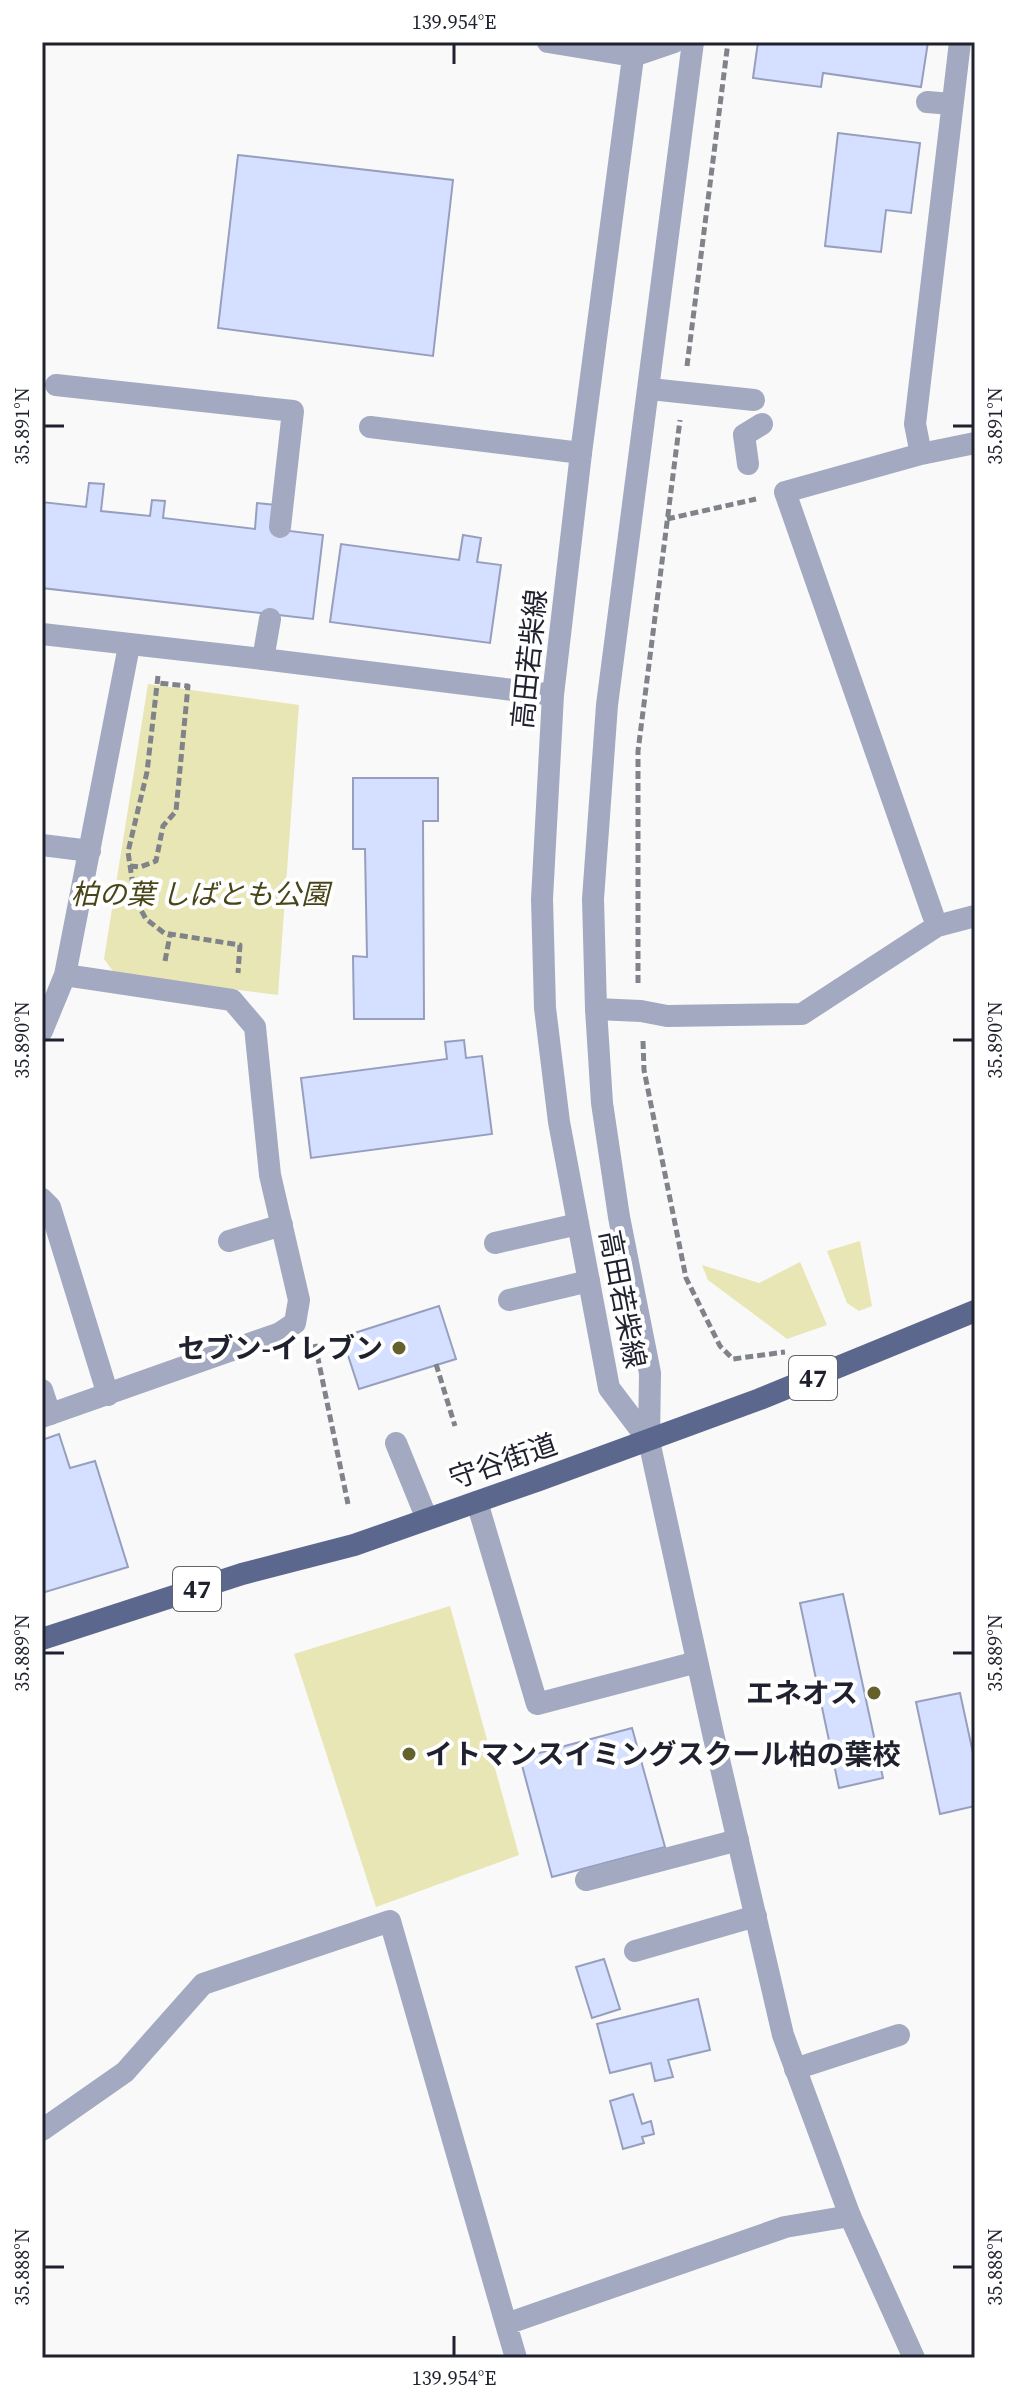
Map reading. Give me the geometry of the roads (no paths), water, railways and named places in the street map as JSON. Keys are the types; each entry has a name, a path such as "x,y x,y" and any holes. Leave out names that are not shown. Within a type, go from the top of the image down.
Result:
{"main road":[{"name":"守谷街道","path":"42,1639 242,1574 354,1545 477,1502 760,1399 975,1311"}],"street":[{"path":"548,42 634,49 674,42"},
{"name":"高田若柴線","path":"649,1441 650,1373 619,1217 602,1103 593,899 607,705 693,42"},
{"path":"921,454 915,424 960,42"},
{"name":"高田若柴線","path":"634,49 553,695 542,899 545,1008 559,1122 609,1388 649,1441"},
{"path":"927,102 952,104"},
{"path":"56,385 293,411 280,527"},
{"path":"650,389 754,400"},
{"path":"748,464 744,435 762,424"},
{"path":"370,427 581,453"},
{"path":"933,915 785,492 921,454 975,443"},
{"path":"263,659 270,619"},
{"path":"42,634 553,695"},
{"path":"42,1031 65,975 129,646"},
{"path":"42,845 90,851"},
{"path":"596,1009 641,1011 667,1016 802,1014 937,926 975,916"},
{"path":"42,1390 46,1416 108,1395 280,1333 295,1323 299,1300 270,1175 255,1027 232,1000 65,975"},
{"path":"42,1199 50,1207 108,1395"},
{"path":"495,1243 578,1224"},
{"path":"229,1241 282,1225"},
{"path":"509,1300 589,1281"},
{"path":"649,1441 783,2035 850,2216 914,2358"},
{"path":"396,1443 427,1519"},
{"path":"477,1502 537,1704 697,1662"},
{"path":"586,1880 738,1840"},
{"path":"635,1951 756,1916"},
{"path":"42,2130 125,2072 203,1984 390,1921 516,2358"},
{"path":"795,2069 899,2035"},
{"path":"506,2324 785,2227 850,2216"}],"place":[{"name":"セブン-イレブン","path":"399,1348"},
{"name":"エネオス","path":"874,1693"},
{"name":"イトマンスイミングスクール柏の葉校","path":"409,1754"}],"park label":[{"name":"柏の葉 しばとも公園","path":"200,894"}]}
